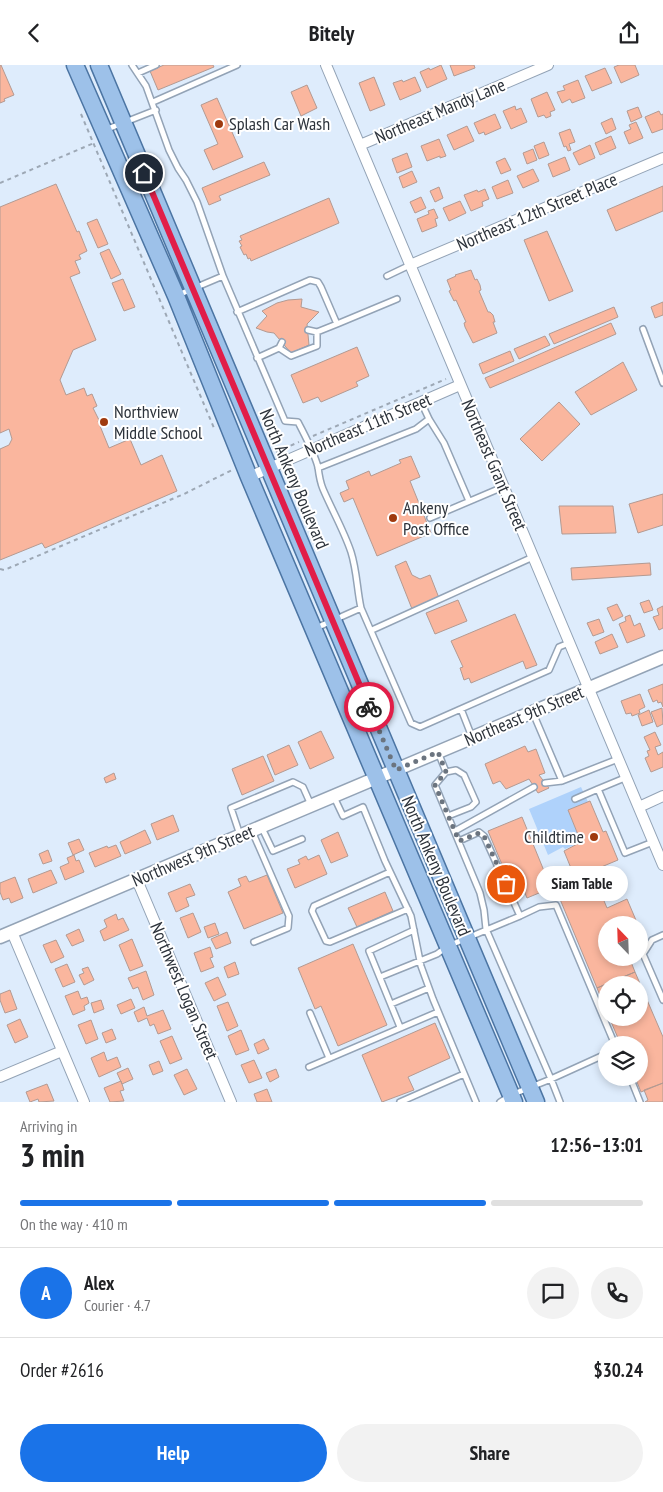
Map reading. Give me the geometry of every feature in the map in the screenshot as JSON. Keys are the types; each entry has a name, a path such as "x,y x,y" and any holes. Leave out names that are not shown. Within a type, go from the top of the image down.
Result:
{"main road":[{"name":"North Ankeny Boulevard","path":"75,65 98,137 176,296 313,629 467,937 533,1095"},
{"name":"North Ankeny Boulevard","path":"99,65 332,621 448,946 509,1100"}],"street":[{"name":"Northeast Grant Street","path":"326,65 663,865"},
{"name":"Northeast Mandy Lane","path":"360,145 548,65"},
{"name":"Northeast 12th Street Place","path":"410,265 663,158"},
{"name":"Northeast 11th Street","path":"249,477 460,385"},
{"name":"Northeast 9th Street","path":"386,774 663,657"},
{"name":"Northwest 9th Street","path":"6,934 386,774"},
{"path":"639,807 663,796"},
{"name":"Northwest Logan Street","path":"137,880 231,1102"},
{"path":"6,934 62,1051 84,1102"},
{"path":"0,1077 62,1051"}],"lane":[{"path":"132,65 146,86 169,150 197,202 237,312 284,421 298,422 311,450 318,468 318,476 322,488 350,551 356,573 361,609 372,630 411,723 420,727 550,670 559,647 570,643"},
{"path":"138,73 156,65"},
{"path":"153,102 237,65"},
{"path":"98,137 123,123 156,110"},
{"path":"388,276 410,265"},
{"path":"176,296 223,276"},
{"path":"237,312 313,280 321,287 337,324"},
{"path":"308,330 317,332 397,299"},
{"path":"643,329 663,383"},
{"path":"280,348 291,356 317,346 317,332"},
{"path":"257,358 280,348 282,342"},
{"path":"422,402 429,419 444,443 468,501"},
{"path":"318,468 416,429 429,419"},
{"path":"430,518 504,487"},
{"path":"372,630 534,557"},
{"path":"313,629 361,609"},
{"path":"461,709 472,737"},
{"path":"532,712 562,781"},
{"path":"438,752 446,772"},
{"path":"545,783 562,781 619,759"},
{"path":"448,816 470,807 476,802 464,775 456,770 446,772 435,785 480,893 486,929 560,1102"},
{"path":"576,799 626,777"},
{"path":"240,836 231,808 293,782 303,787 311,806"},
{"path":"455,831 534,787"},
{"path":"598,789 625,853 654,842"},
{"path":"334,796 343,816 363,807 408,909 420,961 429,988 476,1102"},
{"path":"257,829 273,851 302,839"},
{"path":"254,942 288,929 289,916 257,829"},
{"path":"459,841 479,833 484,836 520,915"},
{"path":"390,871 314,906 312,911 326,941 330,942 408,909"},
{"path":"380,977 437,954 448,946 467,937 539,907 556,905 612,1036"},
{"path":"400,1027 369,951 414,930"},
{"path":"663,935 652,940 643,954 663,1000"},
{"path":"391,1004 429,988"},
{"path":"309,1067 438,1012"},
{"path":"310,1013 329,1058"},
{"path":"509,1100 533,1095 550,1079 598,1058"},
{"path":"400,1102 464,1074"},
{"path":"634,1086 640,1102"}],"path":[{"path":"0,183 98,137"},
{"path":"276,452 446,379"},
{"path":"0,569 10,569 184,495 196,487 232,470"}],"shaded area":[{"path":"581,787 588,802 568,810 581,842 565,849 563,847 548,855 529,809"}],"building":[{"path":"0,65 14,95 0,103"},
{"path":"164,65 213,65 214,67 158,90 150,71"},
{"path":"441,65 447,79 427,88 420,72"},
{"path":"450,65 474,65 475,68 454,76"},
{"path":"619,65 635,65 639,75 621,83 614,67"},
{"path":"605,68 612,83 592,91 585,76"},
{"path":"374,77 385,105 370,111 359,83"},
{"path":"415,77 421,91 400,100 393,83 402,80 403,82"},
{"path":"578,80 585,98 572,103 570,99 562,103 557,92 565,90 563,86"},
{"path":"307,85 317,108 301,116 291,92"},
{"path":"547,92 555,110 550,112 551,116 546,118 544,115 538,117 531,99"},
{"name":"Splash Car Wash","path":"217,98 243,157 213,170 204,150 218,144 201,105"},
{"path":"515,106 516,110 521,108 527,122 511,129 503,111"},
{"path":"638,107 642,117 631,122 627,111"},
{"path":"659,111 661,115 663,114 663,129 652,133 645,117"},
{"path":"495,114 501,128 485,135 484,132 479,134 474,123"},
{"path":"612,118 616,129 606,134 601,123"},
{"path":"636,122 643,138 629,144 624,132 631,129 629,125"},
{"path":"467,126 474,141 454,150 447,135"},
{"path":"570,129 575,142 569,144 571,150 568,151 566,146 564,147 559,133"},
{"path":"611,136 616,148 600,155 595,143"},
{"path":"439,139 446,156 440,158 440,156 427,161 421,146"},
{"path":"544,142 549,155 539,159 534,146"},
{"path":"590,145 595,158 579,165 573,153"},
{"path":"533,149 537,160 527,164 523,153"},
{"path":"407,153 412,167 397,173 392,159"},
{"path":"565,157 570,170 553,177 548,164"},
{"path":"505,158 511,170 501,174 496,162"},
{"path":"264,162 270,175 219,196 221,200 209,205 202,188"},
{"path":"533,169 539,181 523,188 517,176"},
{"path":"412,171 417,182 403,188 399,177"},
{"path":"508,180 513,193 497,199 492,187"},
{"name":"Northview Middle School","path":"56,184 87,251 79,255 81,259 75,261 80,273 70,277 96,340 73,350 60,380 66,395 84,388 87,396 92,394 97,406 93,408 109,448 130,439 141,465 162,455 177,491 45,548 42,543 0,560 0,449 9,445 12,439 9,429 0,433 0,207"},
{"path":"663,186 663,211 616,231 607,210"},
{"path":"439,187 443,198 435,202 430,191"},
{"path":"485,189 489,199 482,202 483,206 471,211 464,195"},
{"path":"421,197 426,208 415,213 410,202"},
{"path":"329,198 339,223 251,261 246,254 244,255 240,247 242,246 239,241 242,240 240,236"},
{"path":"460,201 466,213 449,221 443,208"},
{"path":"434,209 438,218 435,219 437,226 422,232 417,219 429,214 428,211"},
{"path":"97,219 108,244 98,248 87,223"},
{"path":"547,231 573,291 549,301 524,240"},
{"path":"109,249 121,274 111,279 100,253"},
{"path":"471,270 475,280 477,279 480,285 481,290 479,291 488,312 493,315 495,322 493,322 497,333 473,343 465,327 464,323 466,322 456,300 454,301 449,291 451,290 447,280 455,275"},
{"path":"123,279 135,307 124,311 112,283"},
{"path":"302,299 301,307 319,312 307,324 309,345 291,353 274,333 256,328 267,316 262,311 277,303"},
{"path":"663,302 663,315 655,318 651,307"},
{"path":"614,307 618,317 554,344 549,334"},
{"path":"611,323 616,334 490,388 485,378"},
{"path":"545,336 550,345 519,359 514,349"},
{"path":"357,347 369,376 356,382 358,386 321,402 318,397 303,403 291,375"},
{"path":"510,351 514,361 483,374 479,364"},
{"path":"623,362 637,390 591,415 575,392"},
{"path":"559,402 580,424 542,461 520,439"},
{"name":"Ankeny Post Office","path":"411,456 420,477 410,481 431,533 377,556 353,498 344,502 340,493 349,489 346,481 369,471 371,476 401,463 399,460"},
{"path":"663,494 663,525 638,533 629,504"},
{"path":"559,506 613,506 616,533 562,534"},
{"path":"406,561 412,575 420,579 430,575 439,598 412,609 395,566"},
{"path":"650,563 651,575 572,580 571,568"},
{"path":"458,600 467,621 435,634 426,613"},
{"path":"649,600 653,610 644,613 640,603"},
{"path":"617,604 623,616 613,621 607,608"},
{"path":"663,606 663,628 659,630 653,617 659,615 657,609"},
{"path":"515,614 537,665 526,669 523,661 471,683 469,678 464,680 460,668 463,667 451,641"},
{"path":"630,615 634,626 640,623 645,636 627,643 619,624 626,621 625,617"},
{"path":"599,619 604,632 593,636 587,623"},
{"path":"612,634 618,647 600,654 595,642"},
{"path":"663,684 663,707 661,702 658,703 657,700 653,702 648,690"},
{"path":"640,694 645,707 639,710 640,713 632,716 631,713 626,714 621,701"},
{"path":"662,708 663,724 657,727 651,712"},
{"path":"649,710 653,722 642,726 638,715"},
{"path":"321,731 334,758 310,769 298,742"},
{"path":"655,732 661,745 655,747 658,755 663,752 663,767 651,772 645,758 649,756 647,751 650,750 644,737"},
{"path":"289,745 298,765 275,775 267,755"},
{"path":"525,746 528,752 536,749 545,773 539,775 549,788 538,793 529,779 506,789 500,781 493,784 485,764"},
{"path":"263,756 274,781 242,795 232,769"},
{"path":"114,773 116,779 106,783 104,778"},
{"name":"Childtime","path":"590,801 603,832 606,831 618,860 575,878 564,851 581,842 568,810"},
{"path":"173,815 179,831 157,840 151,824"},
{"path":"522,817 551,888 527,898 515,869 506,874 488,831"},
{"path":"145,830 151,843 125,854 120,842"},
{"path":"338,832 348,856 331,863 321,840"},
{"path":"79,839 84,850 73,855 68,843"},
{"path":"116,845 121,856 95,867 89,853 107,846 108,848"},
{"path":"48,850 52,861 43,864 39,854"},
{"path":"74,855 76,861 79,860 84,872 65,880 60,867 69,863 67,858"},
{"path":"319,855 327,874 295,888 287,869 300,864 298,860 306,856 308,860"},
{"path":"51,870 57,883 33,893 28,879"},
{"path":"267,875 283,913 244,929 228,892 241,886 238,879 246,876 249,882"},
{"path":"15,877 23,898 11,903 9,898 3,900 0,892 0,883"},
{"path":"594,877 607,908 627,899 634,916 598,916 598,966 633,966 635,972 626,976 598,976 597,988 557,892"},
{"path":"190,884 195,895 186,898 189,906 176,912 168,893"},
{"path":"385,892 393,911 357,927 348,908"},
{"path":"193,913 201,932 188,938 180,918"},
{"path":"116,914 118,920 123,918 129,930 104,941 100,931 107,927 104,920"},
{"path":"215,923 219,934 208,938 204,927"},
{"path":"79,929 84,941 72,946 66,935"},
{"path":"227,932 231,943 216,949 211,939"},
{"path":"132,939 143,966 130,971 119,945"},
{"path":"56,940 64,957 51,963 43,945"},
{"path":"353,944 387,1025 338,1046 321,1006 315,1009 298,968"},
{"path":"210,947 213,957 210,958 214,967 201,972 194,953"},
{"path":"235,962 239,974 228,978 224,967"},
{"path":"67,964 75,982 63,987 55,969"},
{"path":"88,967 94,980 84,985 79,975 84,973 82,969"},
{"path":"146,971 154,995 143,1000 138,987 133,989 128,978"},
{"path":"635,972 637,976 626,976"},
{"path":"218,977 226,995 214,1001 205,983"},
{"path":"10,990 17,1009 5,1013 0,1000 0,994"},
{"path":"78,991 81,999 87,997 89,1003 84,1006 85,1010 73,1015 65,996"},
{"path":"131,999 135,1008 121,1014 117,1005"},
{"path":"101,1000 104,1009 94,1013 91,1003"},
{"path":"228,1002 238,1026 227,1031 217,1006"},
{"path":"648,1002 663,1037 663,1083 641,1092 639,1086 648,1086 648,1036 617,1036 613,1026 648,1026"},
{"path":"144,1007 147,1016 163,1010 171,1029 158,1034 154,1024 150,1026 147,1018 138,1022 134,1012"},
{"path":"20,1019 28,1037 15,1043 7,1025"},
{"path":"91,1020 98,1039 86,1044 78,1025"},
{"path":"435,1023 450,1058 408,1077 414,1090 382,1102 362,1055"},
{"path":"112,1029 116,1039 106,1043 102,1033"},
{"path":"241,1030 249,1050 236,1055 228,1036"},
{"path":"172,1036 182,1059 170,1064 160,1041"},
{"path":"264,1039 269,1049 258,1054 254,1044"},
{"path":"104,1052 107,1061 117,1057 121,1067 99,1077 91,1058"},
{"path":"254,1060 262,1078 249,1083 241,1065"},
{"path":"159,1061 163,1071 153,1075 149,1065"},
{"path":"128,1068 133,1079 122,1084 117,1073"},
{"path":"187,1069 197,1089 184,1095 174,1075"},
{"path":"276,1069 279,1077 270,1082 266,1073"},
{"path":"121,1081 124,1090 120,1091 124,1101 110,1102 104,1088"},
{"path":"663,1083 663,1102 645,1102 648,1100 644,1090"},
{"path":"47,1084 54,1101 39,1102 38,1099 30,1102 26,1092"},
{"path":"267,1089 272,1102 257,1102 254,1094"}],"way so far":[{"path":"369,707 396,770 438,752 446,772 435,785 459,841 479,833 484,836 506,884"}],"place":[{"name":"Splash Car Wash","path":"219,124"},
{"name":"Northview Middle School","path":"104,422"},
{"name":"Ankeny Post Office","path":"393,518"},
{"name":"Childtime","path":"594,837"},
{"name":"Siam Table","path":"506,884"}],"route":[{"path":"144,173 369,707"}]}
